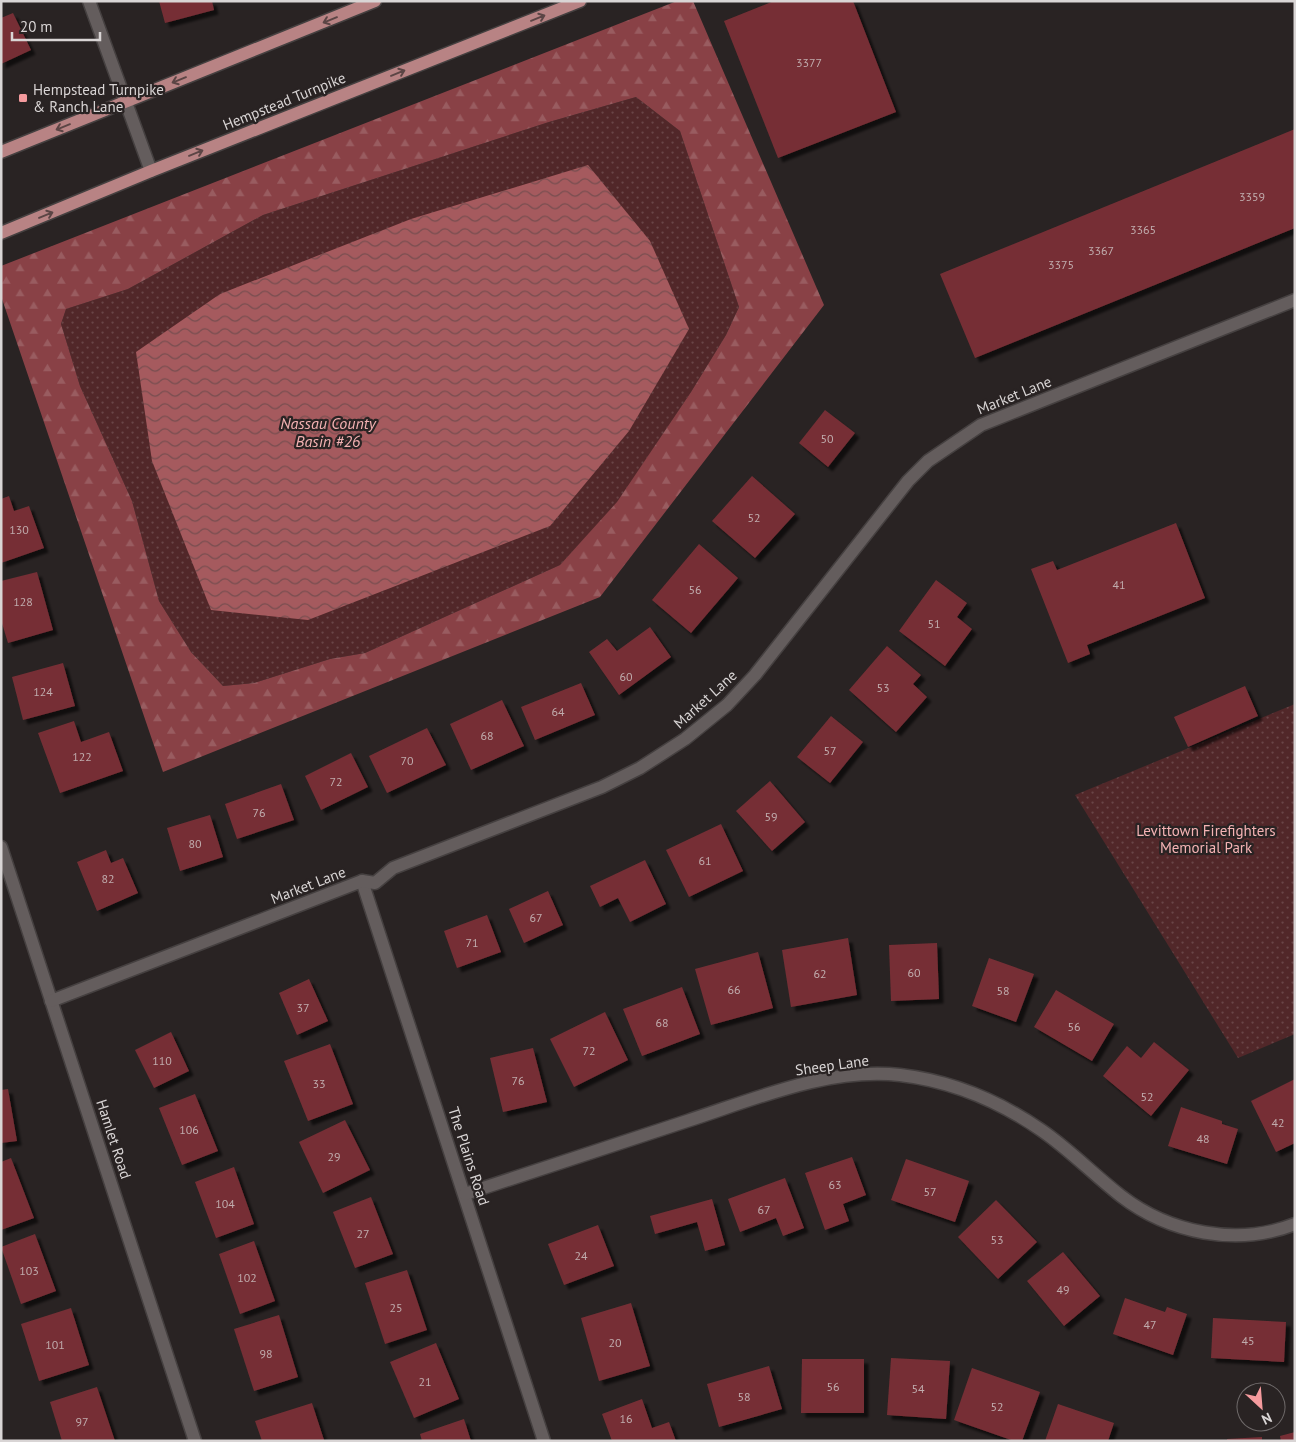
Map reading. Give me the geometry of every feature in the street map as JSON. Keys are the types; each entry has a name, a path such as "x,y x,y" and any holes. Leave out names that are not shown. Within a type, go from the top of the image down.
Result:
{"main road":[{"path":"1,152 375,1"},
{"name":"Hempstead Turnpike","path":"1,233 151,171 580,1"}],"street":[{"path":"89,1 124,102 151,171"},
{"name":"Market Lane","path":"52,1001 362,881 375,882 393,868 602,787 640,768 685,740 727,704 755,674 908,481 928,461 981,425 1295,300"},
{"name":"Hamlet Road","path":"1,847 195,1441"},
{"name":"The Plains Road","path":"362,881 544,1441"},
{"name":"Sheep Lane","path":"465,1194 800,1084 861,1074 899,1075 946,1083 1004,1107 1043,1131 1123,1197 1160,1219 1183,1228 1219,1235 1257,1234 1295,1224"}],"green space":[{"path":"677,1 693,1 824,305 600,597 163,772 1,296 1,266","holes":["636,97 680,131 739,307 726,335 691,392 617,502 560,565 365,653 330,659 254,683 223,686 191,652 159,601 132,501 80,386 61,324 66,309 128,289 263,215 549,122"]},
{"name":"Nassau County Basin #26","path":"636,97 680,131 739,307 726,335 691,392 617,503 560,565 365,653 330,659 254,683 223,686 191,652 159,601 132,501 80,386 61,324 66,309 128,289 263,215 549,122"},
{"name":"Levittown Firefighters Memorial Park","path":"1295,704 1295,1034 1238,1058 1075,795"}],"water":[{"name":"Nassau County Basin #26","path":"588,165 650,241 689,329 629,431 550,526 308,620 211,610 152,461 136,352 220,294 411,219"}],"building":[{"path":"159,1 212,1 214,10 165,23"},
{"path":"774,1 853,1 896,112 778,158 724,21"},
{"path":"13,13 31,50 1,64 1,18"},
{"path":"1295,129 1295,228 975,358 940,274"},
{"path":"825,410 855,433 828,467 799,443"},
{"path":"752,476 795,514 755,558 712,521"},
{"path":"9,496 14,511 29,506 44,548 1,563 1,499"},
{"path":"1176,523 1205,598 1087,645 1090,654 1068,663 1031,569 1053,561 1057,570"},
{"path":"699,544 738,578 691,633 652,600"},
{"path":"37,572 53,630 8,643 1,620 1,581"},
{"path":"936,580 967,603 957,617 972,629 945,666 899,631"},
{"path":"650,627 671,657 619,695 589,652 607,639 617,651"},
{"path":"887,646 921,675 913,684 927,697 896,732 849,690"},
{"path":"63,663 75,706 23,720 12,677"},
{"path":"581,683 595,715 535,740 521,707"},
{"path":"1245,686 1258,716 1188,747 1174,717"},
{"path":"502,700 524,746 471,770 450,724"},
{"path":"831,716 863,742 830,783 797,757"},
{"path":"74,721 81,742 109,732 123,771 60,793 38,733"},
{"path":"427,728 446,765 387,793 369,756"},
{"path":"351,753 368,787 321,810 305,776"},
{"path":"770,781 805,822 772,851 736,811"},
{"path":"281,784 294,820 237,839 225,804"},
{"path":"210,815 223,857 180,871 167,828"},
{"path":"721,824 743,871 689,897 666,850"},
{"path":"106,850 111,863 123,858 138,893 97,911 77,862"},
{"path":"645,860 666,904 630,922 618,898 600,907 590,886"},
{"path":"548,891 563,925 524,943 509,909"},
{"path":"487,915 501,952 457,968 444,931"},
{"path":"848,938 857,995 791,1007 782,950"},
{"path":"937,943 939,999 891,1001 889,945"},
{"path":"758,952 773,1008 711,1025 695,969"},
{"path":"989,958 1034,974 1016,1022 972,1006"},
{"path":"309,979 328,1021 297,1035 279,993"},
{"path":"682,987 700,1034 642,1056 623,1009"},
{"path":"1056,990 1114,1024 1092,1061 1034,1027"},
{"path":"605,1012 628,1060 574,1087 550,1039"},
{"path":"171,1032 189,1071 154,1088 135,1050"},
{"path":"1154,1042 1189,1070 1151,1116 1103,1076 1127,1046 1141,1058"},
{"path":"330,1044 353,1104 308,1121 284,1061"},
{"path":"533,1048 547,1102 503,1112 490,1058"},
{"path":"1295,1079 1295,1143 1276,1152 1251,1101"},
{"path":"8,1089 17,1141 1,1143 1,1090"},
{"path":"195,1094 218,1151 182,1165 159,1108"},
{"path":"1181,1107 1222,1121 1222,1124 1238,1129 1227,1164 1168,1146"},
{"path":"345,1120 370,1170 323,1193 299,1142"},
{"path":"852,1157 866,1195 843,1204 849,1221 825,1230 805,1173"},
{"path":"11,1158 34,1218 1,1230 1,1162"},
{"path":"906,1159 969,1181 955,1222 891,1200"},
{"path":"234,1167 254,1224 216,1238 195,1182"},
{"path":"785,1178 804,1228 783,1236 776,1218 740,1232 728,1199"},
{"path":"371,1197 393,1254 355,1268 333,1212"},
{"path":"712,1199 725,1245 705,1251 697,1222 655,1234 650,1216"},
{"path":"996,1200 1037,1242 998,1279 958,1237"},
{"path":"598,1225 614,1266 564,1285 548,1244"},
{"path":"35,1234 56,1291 21,1304 1,1247"},
{"path":"254,1241 275,1301 240,1314 219,1254"},
{"path":"1063,1252 1100,1296 1064,1326 1027,1281"},
{"path":"407,1270 427,1330 385,1344 365,1283"},
{"path":"1125,1298 1165,1312 1167,1307 1187,1314 1173,1355 1113,1334"},
{"path":"631,1303 650,1366 599,1381 581,1318"},
{"path":"71,1308 89,1365 39,1381 21,1324"},
{"path":"279,1315 298,1377 254,1391 234,1329"},
{"path":"1213,1318 1286,1322 1284,1362 1211,1358"},
{"path":"436,1343 459,1399 414,1418 390,1362"},
{"path":"891,1358 950,1361 946,1419 887,1415"},
{"path":"802,1359 864,1359 864,1413 801,1413"},
{"path":"769,1366 782,1409 719,1427 707,1384"},
{"path":"972,1368 1040,1392 1022,1441 1014,1441 954,1420"},
{"path":"97,1387 115,1441 62,1441 50,1402"},
{"path":"642,1399 652,1428 669,1422 676,1441 612,1441 602,1414"},
{"path":"312,1403 324,1440 262,1441 255,1421"},
{"path":"1058,1404 1114,1423 1108,1441 1045,1441"},
{"path":"464,1419 471,1441 422,1441 420,1434"},
{"path":"1295,1432 1295,1441 1281,1441 1280,1436"},
{"path":"1262,1437 1262,1441 1227,1441 1227,1439"}],"place":[{"name":"Hempstead Turnpike & Ranch Lane","path":"23,98"}]}
